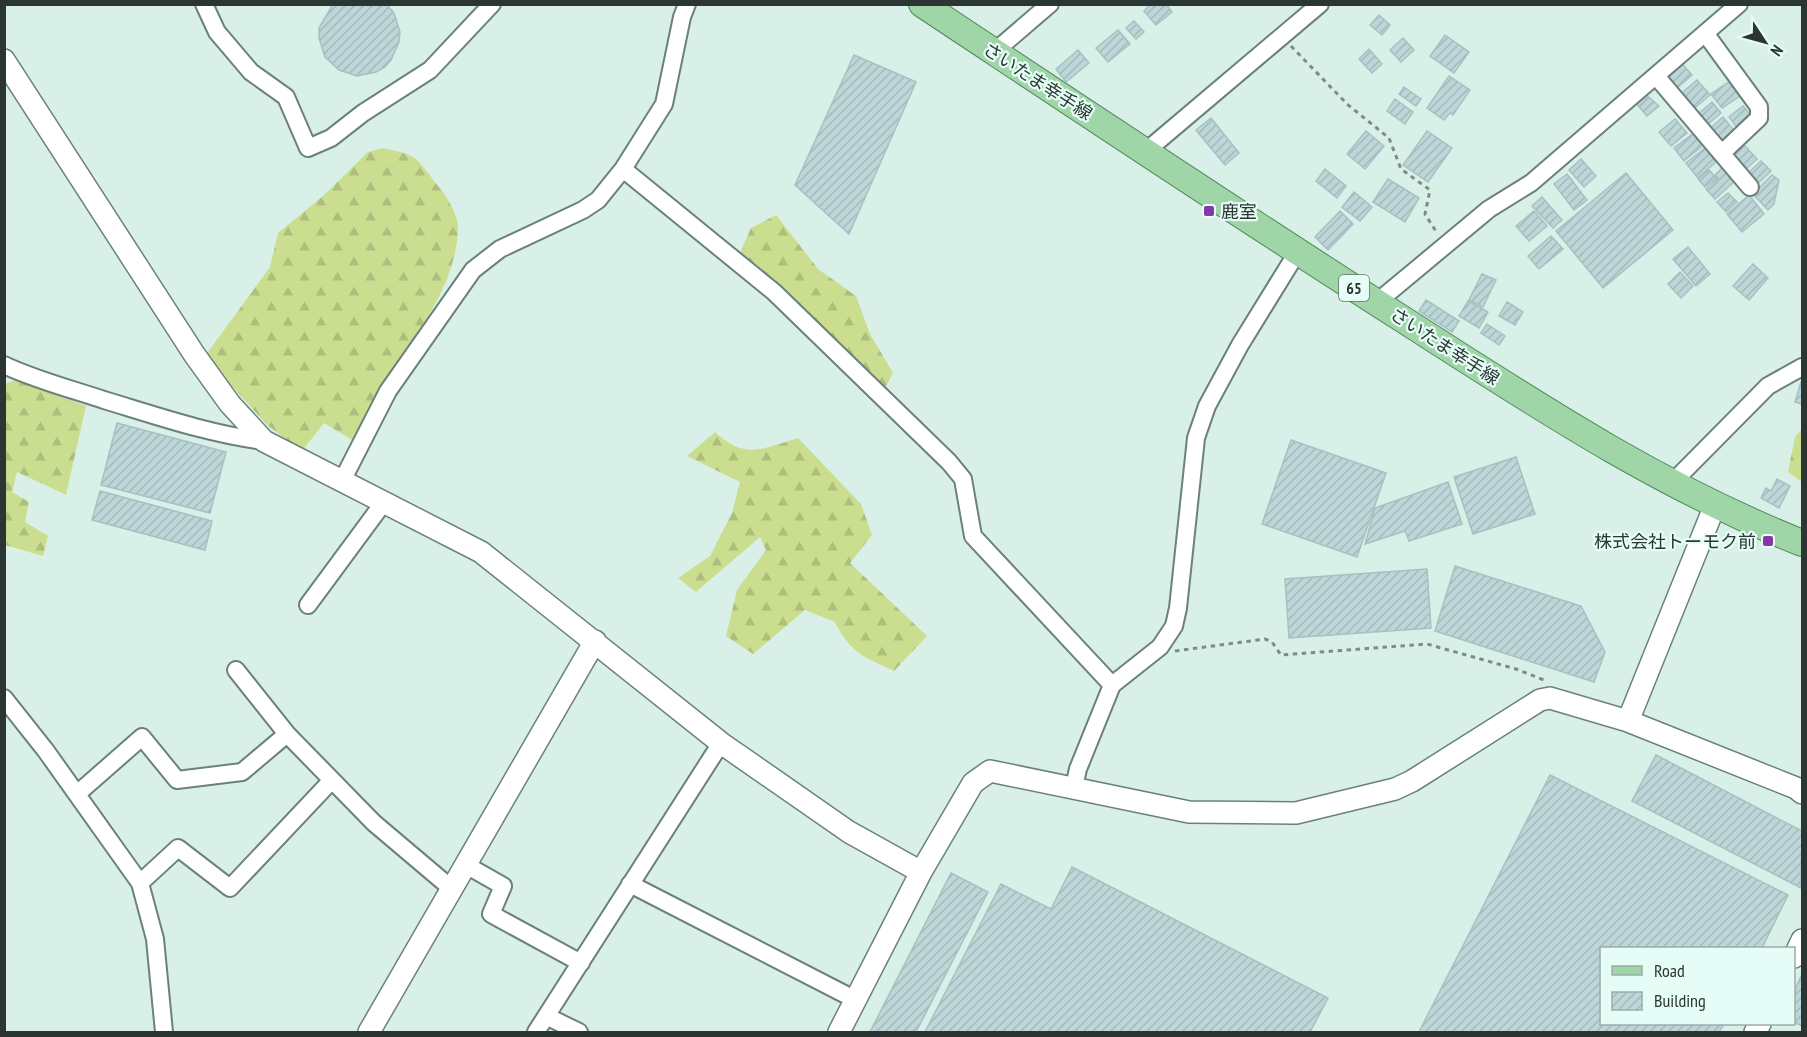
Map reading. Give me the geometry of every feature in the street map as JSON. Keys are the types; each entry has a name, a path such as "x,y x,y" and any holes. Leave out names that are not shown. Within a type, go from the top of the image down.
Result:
{"main road":[{"name":"さいたま幸手線","path":"922,4 1144,152 1578,431 1715,505 1803,543"}],"street":[{"path":"204,4 217,32 251,72 286,97 308,148 331,138 363,113 430,70 492,4"},
{"path":"342,481 388,391 472,270 500,249 583,210 598,200 623,169 664,104 682,17 687,4"},
{"path":"994,52 1050,4"},
{"path":"1377,303 1489,209 1531,183 1739,4"},
{"path":"1144,152 1282,36 1310,8"},
{"path":"1705,33 1759,107 1759,118 1722,153"},
{"path":"4,60 194,354 230,404 264,441"},
{"path":"1656,76 1750,187"},
{"path":"623,169 774,291 949,462 963,479 972,536 1112,686"},
{"path":"1074,787 1078,769 1112,686 1160,647 1174,626 1197,438 1207,406 1240,345 1298,251"},
{"path":"4,364 25,374 148,414 227,436 264,441 482,552 720,743 849,832 921,872"},
{"path":"1672,483 1768,386 1803,367"},
{"path":"308,605 384,502"},
{"path":"1628,721 1715,505"},
{"path":"369,1032 595,641"},
{"path":"236,670 287,734 374,823 452,889"},
{"path":"4,698 77,794 140,883 155,939 164,1032"},
{"path":"839,1032 921,872 973,783 990,771 1189,812 1296,813 1395,789 1412,781 1540,700 1550,698 1565,700 1628,721 1800,787"},
{"path":"77,794 142,737 177,780 242,772 287,734"},
{"path":"536,1032 720,743"},
{"path":"140,883 178,848 230,888 332,780"},
{"path":"466,865 503,886 491,914 581,963"},
{"path":"630,885 856,1000"},
{"path":"1795,955 1803,940"},
{"path":"546,1016 579,1032"}],"path":[{"path":"1282,36 1347,104 1389,138 1401,168 1430,190 1425,213 1432,228 1448,244"},
{"path":"1160,647 1166,652 1265,639 1272,642 1281,656 1427,644 1524,672 1551,683 1565,700"}],"green space":[{"path":"383,148 413,157 426,170 448,200 458,224 453,260 430,313 380,388 365,414 354,441 324,423 302,451 267,425 205,356 270,267 278,233 323,196 368,152"},
{"path":"776,215 818,269 856,296 870,334 893,373 885,388 774,279 739,255 751,228"},
{"path":"16,380 86,406 66,495 17,472 12,492 29,502 25,522 48,536 43,556 5,545 5,384"},
{"path":"1802,429 1802,482 1788,472 1795,437"},
{"path":"715,432 736,446 754,450 798,438 861,504 872,535 850,563 927,636 894,671 859,653 847,641 835,622 805,610 753,654 726,636 737,590 766,550 760,537 696,592 678,578 710,556 732,513 740,482 687,456"}],"building":[{"path":"333,4 386,4 394,13 400,32 399,42 391,60 385,67 376,72 357,76 339,70 325,57 319,38 319,28"},
{"path":"1151,4 1166,4 1172,12 1156,25 1144,11"},
{"path":"1379,15 1390,25 1382,35 1370,25"},
{"path":"1134,21 1144,32 1136,39 1126,28"},
{"path":"1118,30 1130,44 1108,62 1096,48"},
{"path":"1445,35 1469,52 1454,73 1430,56"},
{"path":"1403,38 1414,50 1401,62 1390,50"},
{"path":"1369,49 1382,64 1372,73 1359,59"},
{"path":"1078,50 1089,63 1066,82 1056,69"},
{"path":"854,55 916,82 849,234 795,185"},
{"path":"1682,64 1692,75 1676,89 1666,79"},
{"path":"1449,76 1470,90 1453,115 1450,113 1444,120 1427,108"},
{"path":"1697,80 1710,95 1691,111 1678,96"},
{"path":"1730,81 1740,96 1722,108 1711,94"},
{"path":"1404,87 1421,99 1416,106 1399,94"},
{"path":"1644,93 1659,106 1647,116 1634,101"},
{"path":"1395,99 1413,112 1405,124 1387,111"},
{"path":"1712,102 1721,113 1707,125 1698,114"},
{"path":"1743,106 1752,117 1738,129 1729,117"},
{"path":"1723,117 1735,132 1721,144 1709,129"},
{"path":"1211,118 1239,153 1225,165 1196,130"},
{"path":"1675,119 1687,133 1671,146 1659,132"},
{"path":"1366,131 1384,146 1365,169 1347,154"},
{"path":"1427,131 1452,148 1428,182 1403,165"},
{"path":"1695,132 1705,144 1684,161 1674,148"},
{"path":"1744,145 1757,159 1743,172 1730,158"},
{"path":"1705,148 1716,162 1698,178 1686,163"},
{"path":"1581,159 1596,176 1584,187 1569,170"},
{"path":"1761,161 1771,171 1756,185 1746,175"},
{"path":"1723,167 1735,181 1715,199 1706,189 1718,178 1715,175"},
{"path":"1325,169 1346,186 1337,198 1316,181"},
{"path":"1709,170 1716,178 1705,187 1698,179"},
{"path":"1626,173 1673,230 1603,288 1556,231"},
{"path":"1567,174 1587,200 1574,210 1554,184"},
{"path":"1772,175 1779,180 1774,204 1768,210 1753,194"},
{"path":"1388,179 1419,198 1405,222 1373,202"},
{"path":"1354,192 1372,207 1360,221 1342,207"},
{"path":"1728,193 1737,202 1726,212 1717,202"},
{"path":"1749,195 1764,214 1742,232 1727,214"},
{"path":"1542,197 1562,220 1553,228 1532,206"},
{"path":"1340,211 1353,224 1328,250 1315,237"},
{"path":"1534,211 1547,226 1529,241 1516,226"},
{"path":"1551,236 1563,249 1539,269 1528,256"},
{"path":"1688,247 1710,274 1696,286 1673,259"},
{"path":"1753,264 1768,278 1749,300 1733,286"},
{"path":"1680,272 1693,286 1681,298 1668,284"},
{"path":"1482,274 1496,280 1483,307 1469,300"},
{"path":"1426,300 1459,321 1452,332 1419,311"},
{"path":"1468,301 1488,312 1479,328 1459,316"},
{"path":"1507,302 1523,312 1515,325 1499,316"},
{"path":"1487,324 1505,336 1499,345 1481,333"},
{"path":"1802,382 1802,404 1795,402"},
{"path":"117,423 226,452 210,513 101,485"},
{"path":"1291,440 1386,473 1357,557 1262,524"},
{"path":"1516,457 1535,514 1473,534 1454,477"},
{"path":"1777,479 1790,486 1779,508 1761,498 1766,488 1771,491"},
{"path":"1448,482 1462,524 1409,541 1405,531 1365,544 1375,508"},
{"path":"100,491 212,521 205,550 92,520"},
{"path":"1455,566 1581,606 1605,652 1594,682 1435,631"},
{"path":"1427,569 1431,628 1289,638 1285,579"},
{"path":"1656,755 1802,831 1801,888 1632,801"},
{"path":"1550,775 1788,895 1762,947 1600,947 1600,1025 1723,1025 1719,1032 1419,1032"},
{"path":"1072,867 1328,998 1310,1032 925,1032 1001,884 1051,909"},
{"path":"951,873 988,892 916,1032 870,1032"},
{"path":"1802,974 1802,1026 1795,1022 1795,990"}],"place":[{"name":"鹿室","path":"1209,211"},
{"name":"株式会社トーモク前","path":"1768,541"}]}
